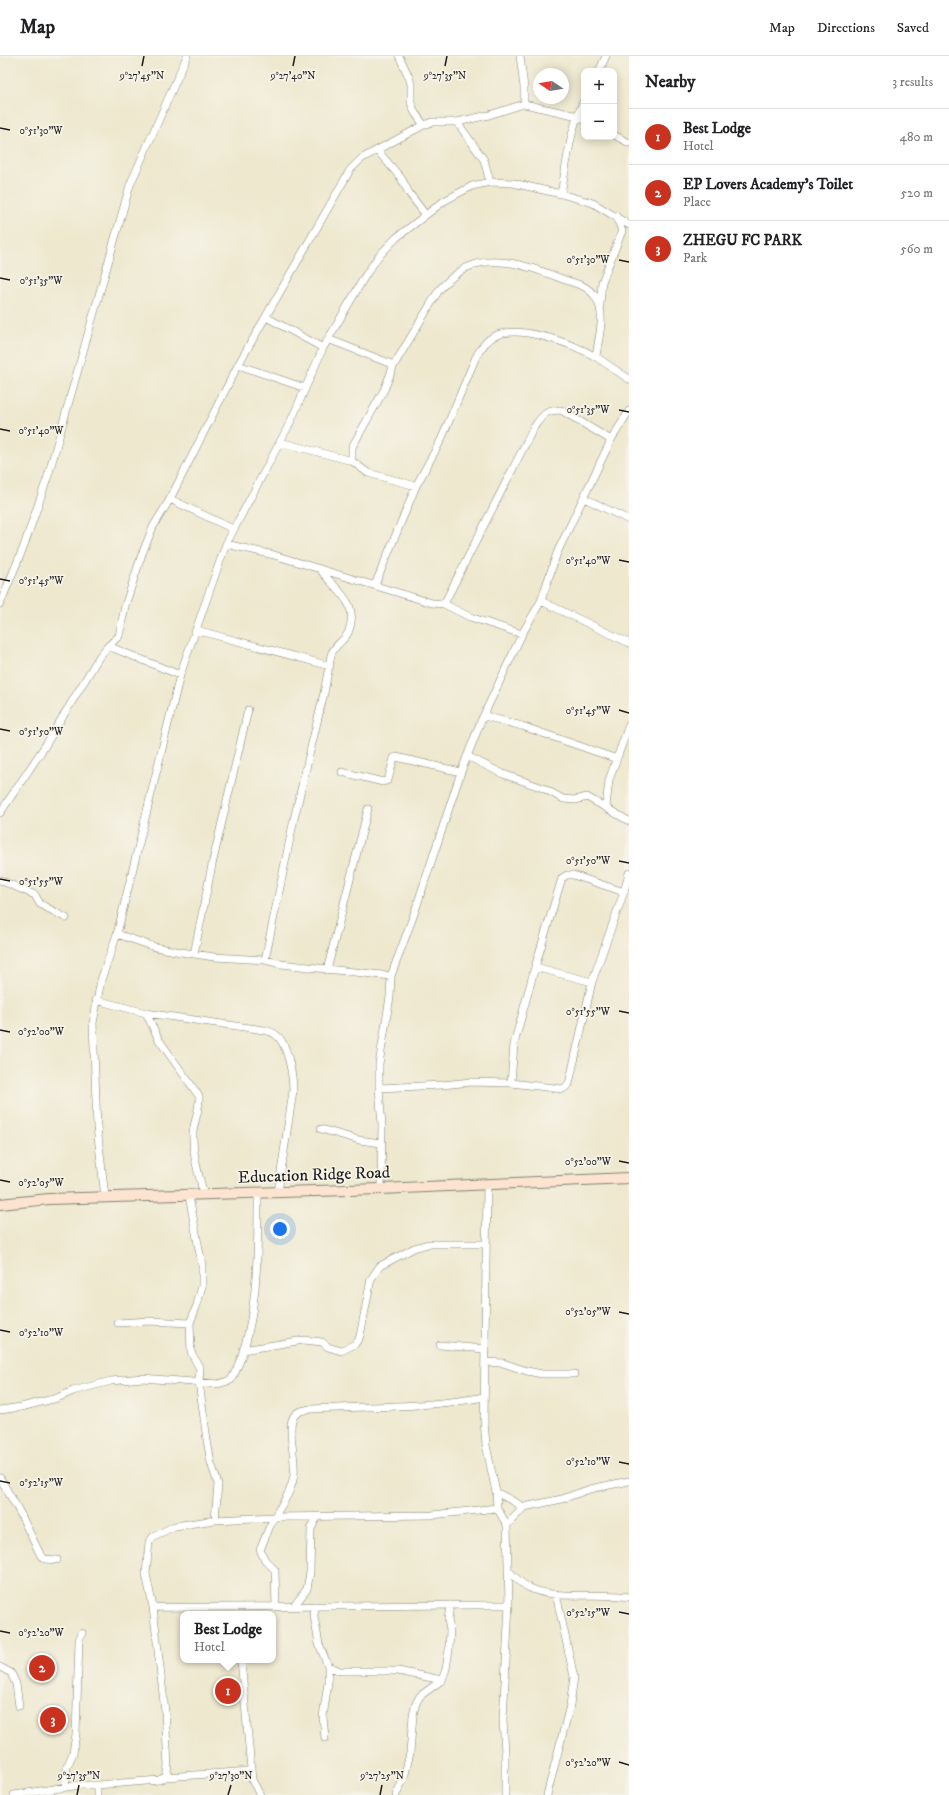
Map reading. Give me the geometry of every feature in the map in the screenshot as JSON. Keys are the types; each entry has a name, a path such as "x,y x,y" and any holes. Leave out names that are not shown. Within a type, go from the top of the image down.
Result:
{"main road":[{"name":"Education Ridge Road","path":"0,1204 49,1199 105,1196 189,1196 629,1178"}],"street":[{"path":"0,604 24,546 48,476 130,185 187,56"},
{"path":"399,56 411,84 411,103 415,113 424,125"},
{"path":"520,56 524,87 524,104"},
{"path":"600,68 606,56"},
{"path":"0,813 45,746 99,657 119,636 126,606 142,554 154,528 238,365 350,170 361,160 377,150 424,125 432,122 457,122 489,115 524,104 581,118 561,194"},
{"path":"457,122 484,160 490,182"},
{"path":"617,137 629,143"},
{"path":"377,150 401,178 408,193 425,214"},
{"path":"105,1196 97,1127 93,1023 96,1000 101,980 117,934 180,675 226,544 280,442 323,348 378,257 396,238 425,214 464,190 490,182 513,183 593,203 629,225"},
{"path":"596,357 601,319 600,304 602,282 622,231 616,216"},
{"path":"352,461 352,447 384,390 394,365 439,290 446,282 467,268 482,262 506,263 538,269 586,287 592,292 600,304"},
{"path":"266,317 323,348"},
{"path":"375,585 416,486 441,440 475,359 481,348 488,340 496,335 506,332 526,332 558,341 596,357 629,379"},
{"path":"328,339 394,365"},
{"path":"238,365 305,388"},
{"path":"444,604 534,427 544,414 551,410 561,410 611,440"},
{"path":"381,1189 382,1125 378,1088 379,1064 390,997 391,976 414,914 467,756 522,634 541,601 557,553 611,440 629,411"},
{"path":"280,442 352,461 368,473 416,486"},
{"path":"584,498 629,520"},
{"path":"170,499 233,529"},
{"path":"226,544 320,569 432,603 444,604 470,617 522,634"},
{"path":"265,960 294,819 333,649 347,634 352,614 351,607 345,597 326,578 320,569"},
{"path":"541,601 629,643"},
{"path":"196,630 330,666"},
{"path":"108,646 180,675"},
{"path":"194,954 207,886 248,710"},
{"path":"484,716 522,726 616,759"},
{"path":"606,807 609,780 629,725"},
{"path":"467,756 503,774 542,788 563,799 575,800 587,797 629,821"},
{"path":"342,772 383,782 388,780 394,758 396,757 461,772"},
{"path":"328,970 368,810"},
{"path":"378,1088 471,1082 511,1083 564,1089 569,1084 592,982 624,892 629,872"},
{"path":"511,1083 514,1044 535,967 562,878 566,875 573,875 624,892"},
{"path":"0,880 35,895 40,904 66,918"},
{"path":"117,934 155,947 194,954 214,957 265,960 282,964 328,970 391,976"},
{"path":"535,967 592,982"},
{"path":"96,1000 146,1013 264,1030 277,1035 282,1043 293,1077 293,1091 278,1192"},
{"path":"146,1013 159,1040 199,1096 200,1103 193,1134 194,1153 204,1195"},
{"path":"321,1129 359,1140 381,1143"},
{"path":"487,1185 484,1362 486,1445 496,1492 497,1508 507,1525 509,1571 509,1605 503,1720 505,1795"},
{"path":"0,1410 57,1398 73,1391 110,1380 142,1378 218,1384 231,1380 243,1350 251,1316 258,1260 258,1193"},
{"path":"189,1196 202,1265 202,1286 190,1323 191,1352 200,1369 199,1382 210,1464 218,1484 215,1520"},
{"path":"243,1350 304,1340 322,1342 328,1347 341,1351 355,1344 360,1336 371,1279 380,1266 414,1248 428,1244 487,1244"},
{"path":"118,1323 149,1321 190,1323"},
{"path":"440,1345 485,1349"},
{"path":"484,1362 503,1362 527,1371 542,1374 574,1374"},
{"path":"276,1607 275,1570 260,1550 274,1517 285,1501 292,1485 294,1473 291,1422 295,1414 300,1411 454,1403 484,1397"},
{"path":"0,1403 11,1408"},
{"path":"0,1478 41,1556 45,1559 57,1560"},
{"path":"507,1525 524,1507 562,1499 590,1489 629,1481"},
{"path":"496,1492 524,1507"},
{"path":"166,1777 168,1766 165,1711 153,1607 146,1574 150,1542 154,1536 168,1528 215,1520 274,1517 432,1514 497,1508"},
{"path":"294,1606 307,1589 310,1572 311,1529 317,1516"},
{"path":"509,1571 521,1583 529,1588 542,1592 578,1595 612,1594 629,1597"},
{"path":"547,1795 570,1705 574,1677 556,1594"},
{"path":"396,1795 404,1778 410,1753 413,1715 416,1704 420,1696 442,1680 449,1650 450,1630 448,1620 450,1605"},
{"path":"153,1607 242,1611 294,1606 509,1605"},
{"path":"316,1606 314,1616 319,1644 328,1666 328,1682 323,1717 325,1738"},
{"path":"65,1787 67,1767 73,1752 76,1734 79,1640 82,1633"},
{"path":"241,1663 252,1780 260,1795"},
{"path":"328,1666 340,1671 398,1671 442,1680"},
{"path":"0,1667 11,1673 16,1684 19,1706"},
{"path":"14,1795 65,1787 159,1780 166,1777 251,1771"},
{"path":"97,1785 97,1795"}],"place":[{"name":"EP Lovers Academy's Toilet","path":"42,1668"},
{"name":"Best Lodge","path":"228,1691"},
{"name":"ZHEGU FC PARK","path":"53,1720"}]}
